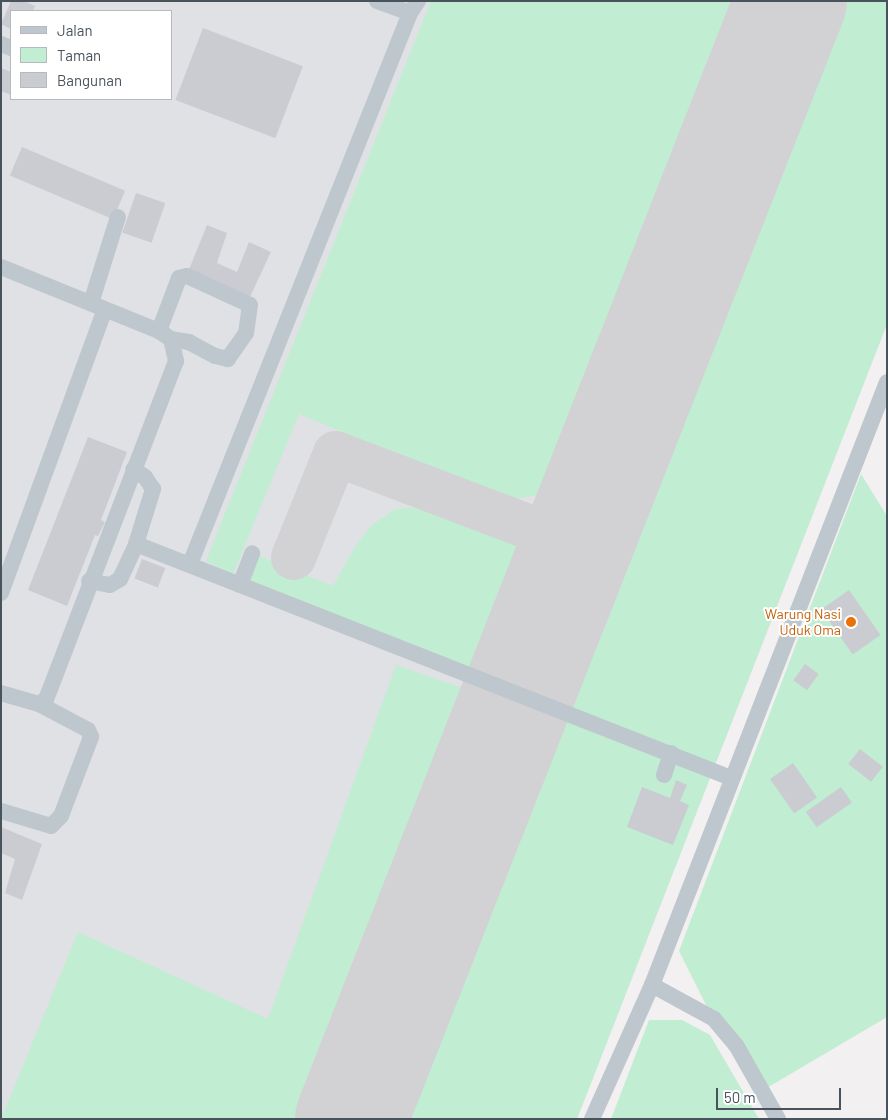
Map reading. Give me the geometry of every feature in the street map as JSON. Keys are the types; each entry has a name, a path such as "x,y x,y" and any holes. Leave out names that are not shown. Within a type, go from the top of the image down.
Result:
{"street":[{"path":"190,564 414,7 377,1"},
{"path":"1,593 98,306 118,217"},
{"path":"1,267 165,335 189,342 228,359 246,333 250,305 187,276 178,278 165,335 176,361 90,581 46,700 39,704"},
{"path":"592,1119 652,985 731,778 887,382"},
{"path":"90,581 110,585 120,579 136,544 153,489 145,477 133,469"},
{"path":"136,544 731,778"},
{"path":"240,585 252,553"},
{"path":"1,693 39,704 88,730 91,737 61,816 50,826 1,810"},
{"path":"664,775 671,753"},
{"path":"652,985 714,1019 736,1045 778,1119"}],"shaded area":[{"path":"1,1 887,1 887,324 577,1119 1,1119"}],"green space":[{"path":"431,1 771,1 582,475 560,491 509,500 299,414 233,574 206,561"},
{"path":"814,1 887,1 887,324 577,1119 375,1119"},
{"path":"861,474 887,516 887,1017 765,1089 713,1019 679,951"},
{"path":"433,506 477,521 517,545 526,556 533,598 500,684 249,584 259,556 333,586 355,547 371,526 395,509"},
{"path":"396,665 494,699 329,1119 1,1119 78,932 268,1019"},
{"path":"649,1020 682,1020 710,1035 759,1119 611,1119"}],"building":[{"path":"11,1 24,1 35,6 33,10 10,10 10,28 1,24"},
{"path":"203,28 303,66 275,138 175,100"},
{"path":"1,68 10,72 10,95 1,91"},
{"path":"22,147 125,191 113,219 10,176"},
{"path":"136,193 165,203 152,243 122,233"},
{"path":"207,225 227,233 217,263 237,272 249,242 271,252 249,299 188,272"},
{"path":"88,437 127,452 101,520 105,522 98,536 95,535 67,606 28,590"},
{"path":"142,559 165,568 158,588 134,579"},
{"name":"Warung Nasi Uduk Oma","path":"849,590 881,635 853,655 821,610"},
{"path":"805,664 819,674 807,690 793,680"},
{"path":"860,749 883,767 871,782 848,764"},
{"path":"793,763 817,797 794,813 770,779"},
{"path":"676,780 687,785 680,801 689,805 673,845 627,827 642,787 670,798"},
{"path":"841,787 852,803 817,827 806,812"},
{"path":"1,827 42,844 22,900 5,893 15,859 1,853"}],"taxiway":[{"path":"293,557 335,453 577,545"}],"runway":[{"path":"351,1119 791,1"}],"place":[{"name":"Warung Nasi Uduk Oma","path":"851,622"}]}
